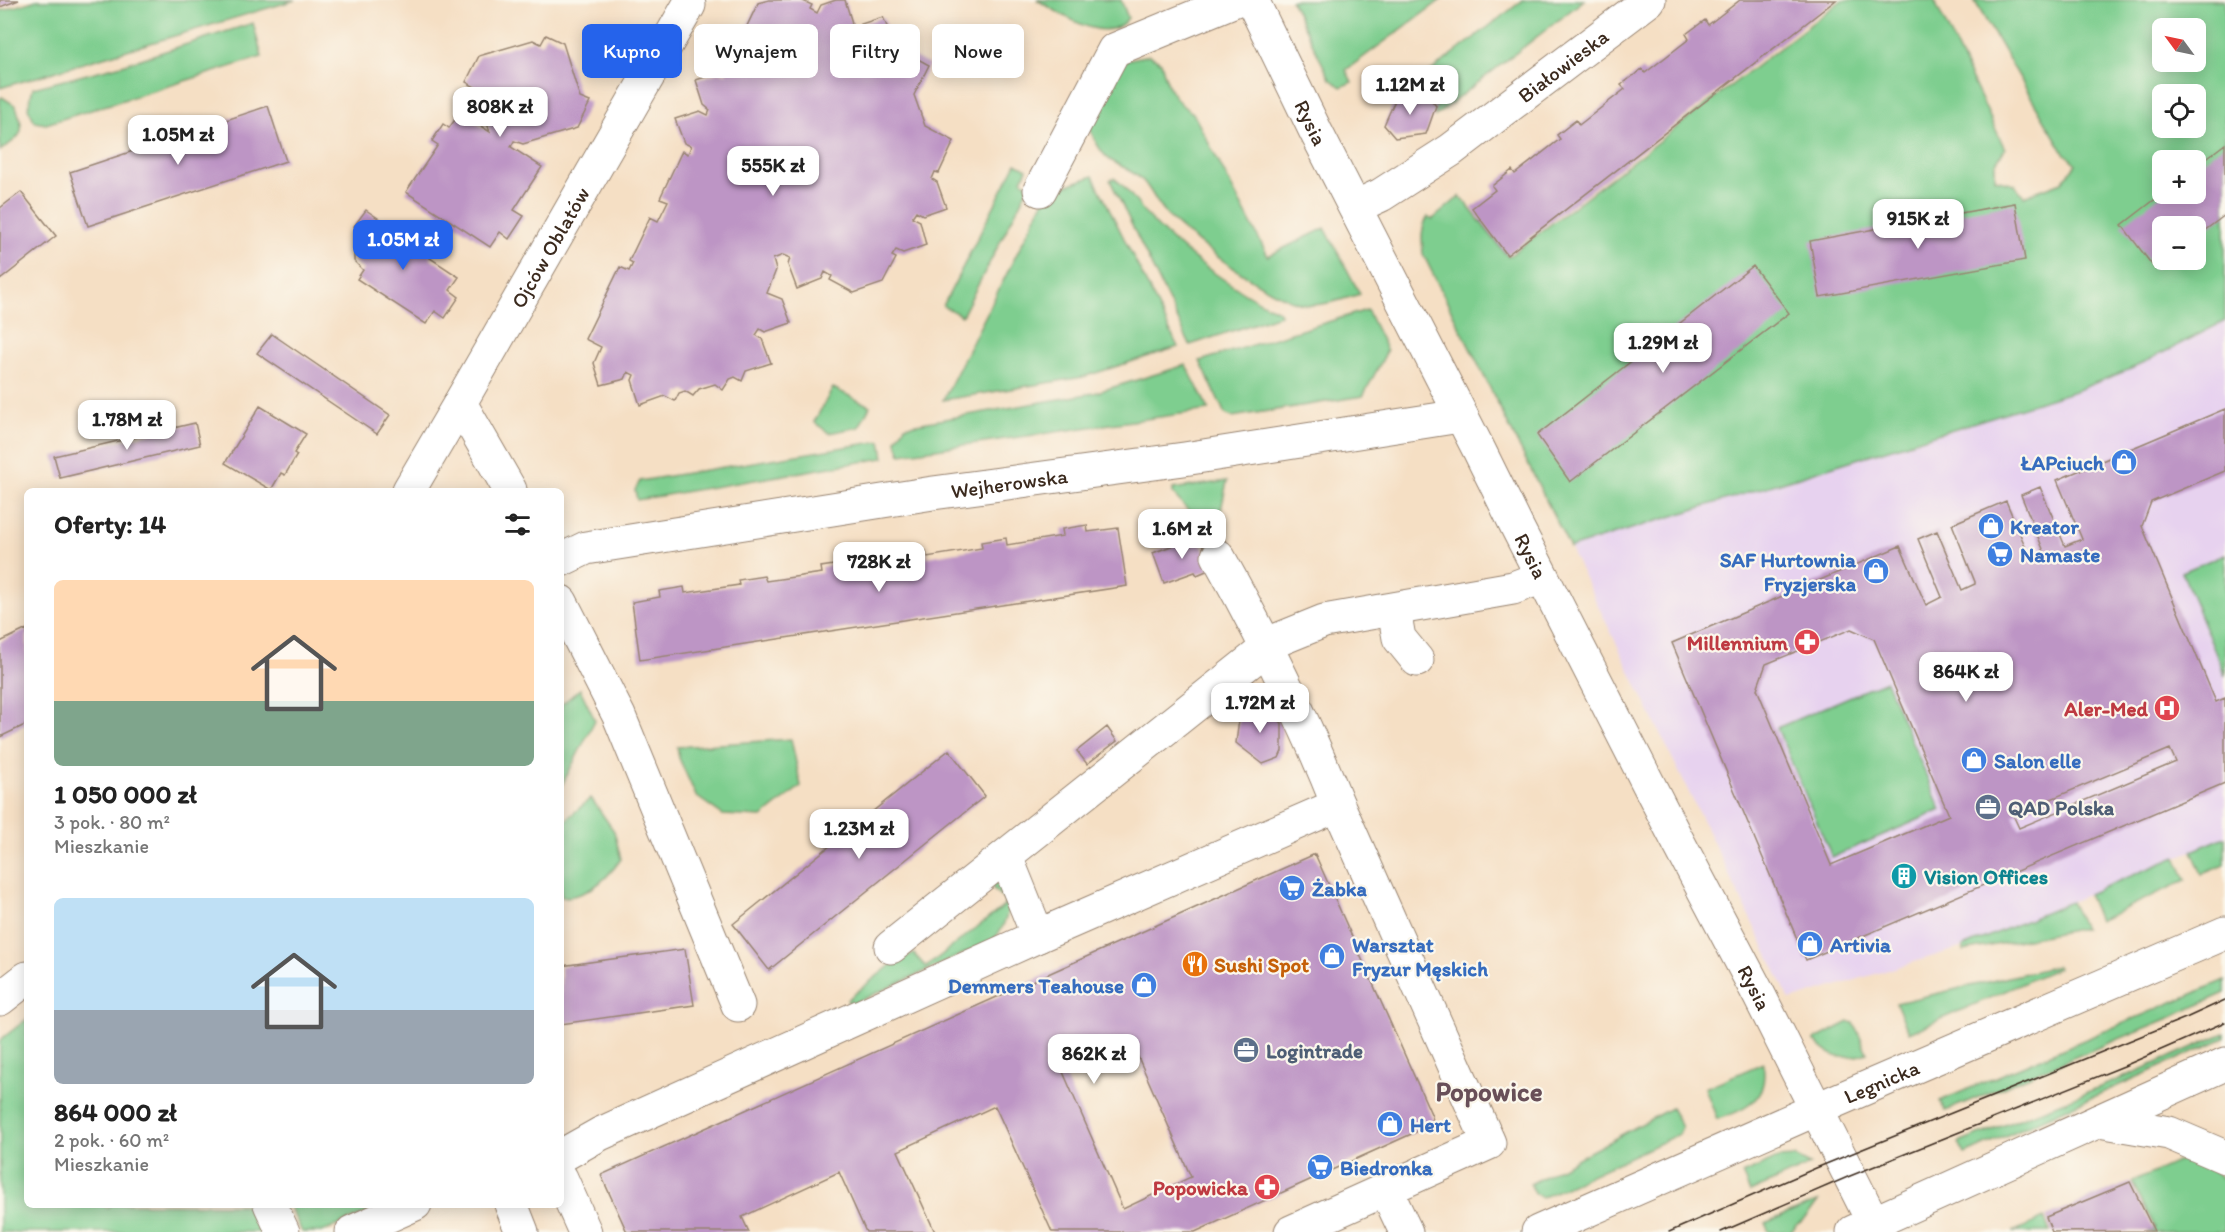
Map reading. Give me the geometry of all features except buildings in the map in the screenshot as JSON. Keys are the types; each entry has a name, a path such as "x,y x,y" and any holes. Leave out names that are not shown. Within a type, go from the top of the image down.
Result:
{"street":[{"path":"1040,190 1114,50 1235,0"},
{"name":"Rysia","path":"1252,0 1542,577 1817,1109 1869,1229"},
{"name":"Białowieska","path":"1355,207 1381,195 1450,150 1649,0"},
{"name":"Ojców Oblatów","path":"410,488 689,5"},
{"path":"460,403 509,488"},
{"name":"Wejherowska","path":"564,559 586,548 933,493 1184,459 1460,416"},
{"path":"1218,556 1267,646 1321,762 1489,1143 1291,1232"},
{"path":"891,947 1267,646 1324,621 1403,636 1542,577"},
{"path":"564,608 619,716 738,1005"},
{"path":"564,1154 600,1134 1038,936 1338,805"},
{"path":"1006,857 1038,936"},
{"name":"Legnicka","path":"1538,1232 2225,933"},
{"path":"0,999 24,980"},
{"path":"1869,1229 2225,1064"},
{"path":"2099,1121 2169,1133 2225,1157"},
{"path":"564,1185 585,1232"},
{"path":"1386,1190 1406,1232"},
{"path":"272,1208 283,1232"},
{"path":"352,1232 406,1208"},
{"path":"513,1208 522,1232"}],"shaded area":[{"path":"2225,321 2225,837 1963,947 1790,1000 1570,548 1959,428 2133,368"}],"green space":[{"path":"37,0 295,0 0,88 0,11"},
{"path":"1037,0 1121,0 1128,18 1119,26 1108,30 1096,29 1083,25"},
{"path":"1291,0 1441,0 1346,70 1352,82 1341,87 1330,79"},
{"path":"1523,0 1584,0 1435,116 1436,106 1426,93 1396,98"},
{"path":"1842,0 1934,0 2005,149 1995,164 1995,179 2014,184 2024,196 2062,182 2076,164 2064,153 1974,0 2225,0 2225,321 2133,368 2072,392 1570,548 1423,254 1422,235 1425,221 1428,217 1433,219 1460,196 1508,257"},
{"path":"253,23 262,57 46,124 35,122 28,108 33,88 122,65"},
{"path":"1149,55 1161,62 1175,98 1193,113 1268,256 1325,228 1360,294 1329,303 1310,305 1295,302 1256,283 1180,227 1164,212 1140,178 1105,156 1084,117 1117,62"},
{"path":"0,98 16,106 21,128 18,136 0,151"},
{"path":"1016,163 1027,169 1022,180 1029,186 962,316 943,306"},
{"path":"1093,176 1178,347 1083,377 943,400 1048,192"},
{"path":"1114,178 1166,235 1230,284 1279,311 1280,315 1190,345 1110,180"},
{"path":"1367,310 1387,351 1363,396 1232,417 1225,414 1200,361"},
{"path":"1186,365 1209,410 901,454 896,440 905,426 1094,393"},
{"path":"833,388 870,406 859,427 829,433 814,422"},
{"path":"881,441 884,458 637,500 635,490 640,481"},
{"path":"1227,481 1217,530 1210,534 1173,494 1173,489"},
{"path":"2225,554 2225,676 2182,572"},
{"path":"1886,681 1941,810 1832,857 1777,728"},
{"path":"580,689 595,720 564,781 564,702"},
{"path":"791,739 801,786 762,817 723,815 696,796 679,758 677,747"},
{"path":"591,798 614,831 621,859 596,886 579,894 564,897 564,821"},
{"path":"2225,837 2225,865 2202,874 2192,851"},
{"path":"2176,857 2186,880 2099,921 2088,894"},
{"path":"996,882 1007,895 1008,911 1002,927 992,941 850,1005 847,1000 901,957 914,954 926,967 1004,906 1005,901 991,886"},
{"path":"2071,902 2084,928 1964,951 1963,947"},
{"path":"2057,966 2058,968 1909,1033 1896,1003"},
{"path":"2225,980 2225,993 2172,1017 1945,1111 1940,1101"},
{"path":"24,1021 24,1208 258,1208 270,1232 0,1232 0,1040"},
{"path":"1849,1022 1854,1023 1867,1053 1838,1057 1826,1051 1814,1040"},
{"path":"2225,1033 2225,1038 1965,1154 1959,1143 2120,1079"},
{"path":"1763,1063 1763,1085 1754,1101 1747,1107 1717,1119 1705,1088"},
{"path":"1671,1108 1682,1127 1679,1134 1542,1198 1536,1194 1530,1184"},
{"path":"1795,1157 1810,1165 1750,1192 1742,1174 1778,1158"},
{"path":"2188,1157 2211,1168 2225,1182 2225,1232 2149,1232 2155,1228 2132,1182"},
{"path":"1818,1201 1808,1215 1790,1232 1769,1232 1765,1223"},
{"path":"290,1208 378,1208 322,1232 302,1232"},
{"path":"2044,1218 2050,1232 2013,1232"}],"tram line":[{"path":"1669,1232 1816,1168 2225,1000"},
{"path":"1721,1232 1850,1176 2124,1066 2225,1022"}],"place":[{"name":"ŁAPciuch","path":"2124,462"},
{"name":"Kreator","path":"1991,526"},
{"name":"Namaste","path":"2000,554"},
{"name":"SAF Hurtownia Fryzjerska","path":"1876,571"},
{"name":"Millennium","path":"1807,642"},
{"name":"Aler-Med","path":"2167,708"},
{"name":"Salon elle","path":"1974,760"},
{"name":"QAD Polska","path":"1988,807"},
{"name":"Vision Offices","path":"1904,876"},
{"name":"Żabka","path":"1292,888"},
{"name":"Artivia","path":"1810,944"},
{"name":"Warsztat Fryzur Męskich","path":"1332,956"},
{"name":"Sushi Spot","path":"1195,964"},
{"name":"Demmers Teahouse","path":"1144,985"},
{"name":"Logintrade","path":"1246,1050"},
{"name":"Hert","path":"1390,1124"},
{"name":"Biedronka","path":"1320,1167"},
{"name":"Popowicka","path":"1267,1187"}],"district":[{"name":"Popowice","path":"1489,1091"}]}
